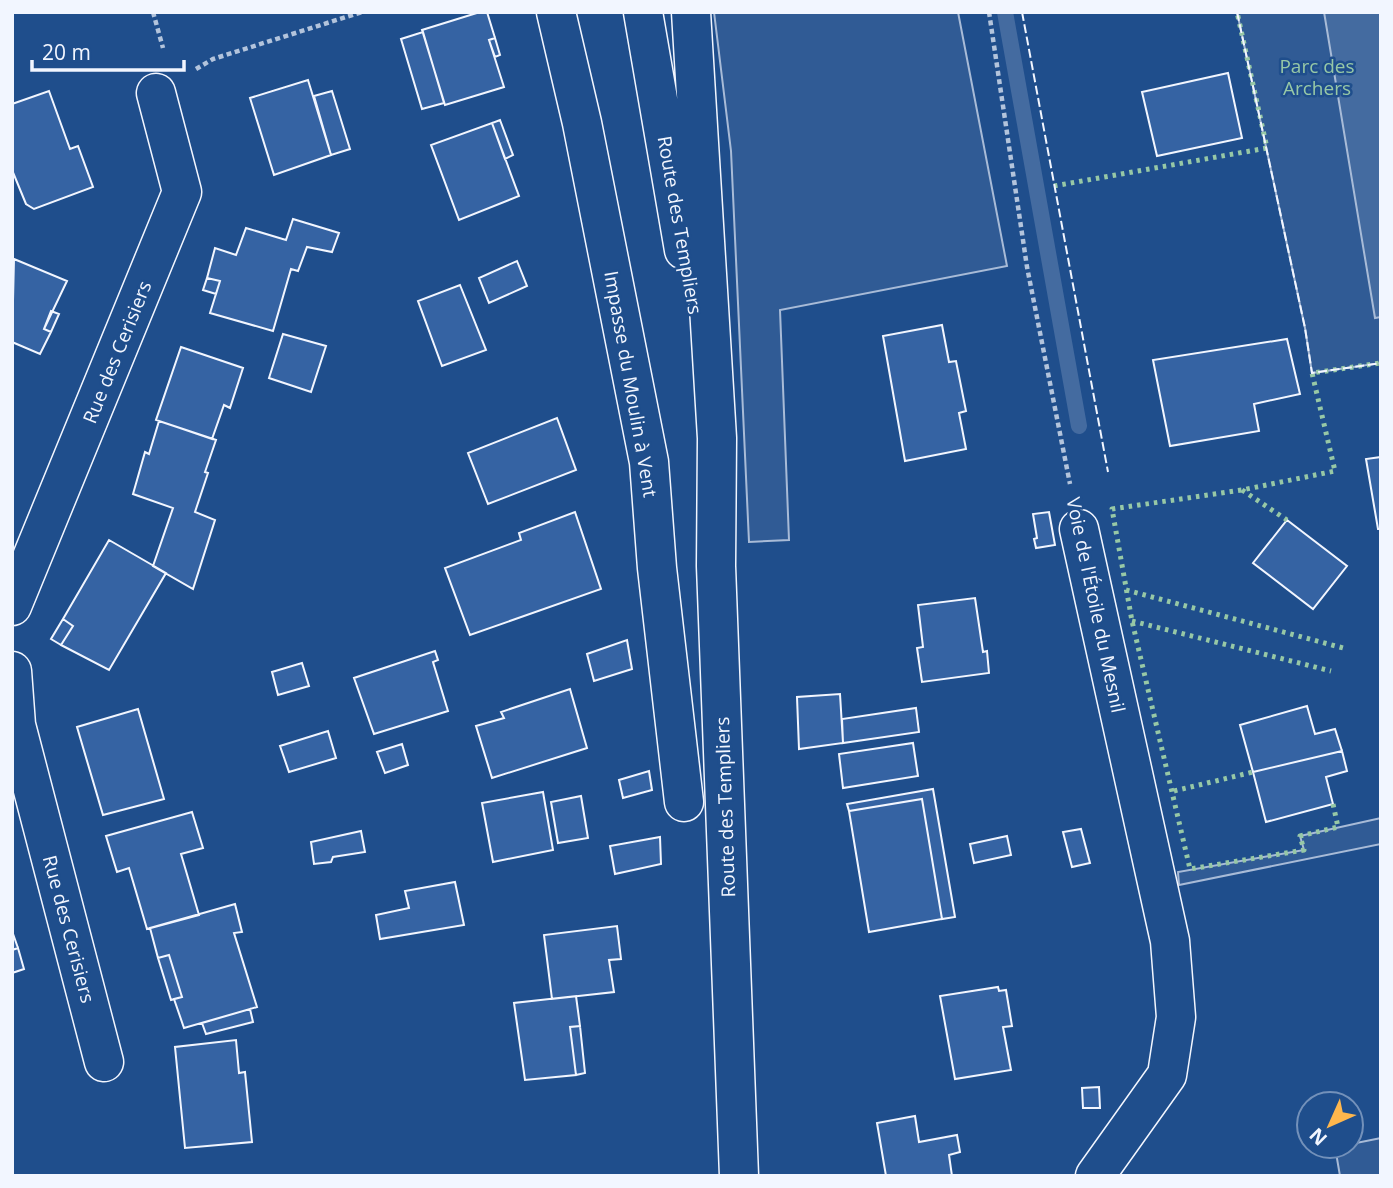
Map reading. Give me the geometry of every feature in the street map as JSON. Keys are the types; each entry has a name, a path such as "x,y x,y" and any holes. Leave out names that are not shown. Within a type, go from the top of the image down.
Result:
{"main road":[{"name":"Impasse du Moulin à Vent","path":"556,12 582,123 649,462 657,568 684,802"},
{"name":"Route des Templiers","path":"643,12 717,438"},
{"name":"Route des Templiers","path":"691,12 717,438 716,566 738,1176"},
{"name":"Rue des Cerisiers","path":"12,606 182,192 156,93"},
{"name":"Voie de l'Étoile du Mesnil","path":"1079,529 1170,941 1176,1017 1167,1075 1095,1176"},
{"name":"Rue des Cerisiers","path":"12,671 14,725 104,1062"}],"path":[{"path":"156,93 213,59 362,12"},
{"name":"Voie de l'Étoile du Mesnil","path":"989,12 1027,267 1079,529"}],"shaded area":[{"path":"714,12 958,12 1007,266 780,310 789,540 749,542 731,151"},
{"name":"Parc des Archers","path":"1237,12 1381,12 1381,363 1312,373 1305,328"},
{"path":"1324,12 1381,12 1381,317 1375,318"},
{"path":"1381,818 1381,844 1179,885 1178,872 1304,850 1300,836"},
{"path":"1381,1138 1381,1176 1340,1176 1337,1160 1365,1160 1365,1141"}],"building":[{"path":"487,12 495,38 489,40 504,87 445,105 422,30"},
{"path":"423,32 444,103 422,109 401,39"},
{"path":"495,38 500,55 495,57 489,40"},
{"path":"1228,73 1242,138 1157,156 1142,92"},
{"path":"308,80 331,155 274,175 250,98"},
{"path":"49,91 70,149 78,146 93,187 34,209 26,204 12,170 12,104"},
{"path":"332,91 350,149 331,155 314,96"},
{"path":"500,120 513,155 505,159 492,123"},
{"path":"492,123 519,196 459,220 431,145"},
{"path":"293,219 339,233 332,252 307,247 298,271 291,269 273,331 210,313 220,281 207,278 215,248 236,255 246,228 286,240"},
{"path":"14,259 67,281 44,329 51,332 40,354 12,342"},
{"path":"517,261 527,286 489,303 479,278"},
{"path":"207,278 220,281 216,294 203,290"},
{"path":"460,285 486,350 442,366 418,301"},
{"path":"51,311 59,314 51,332 44,329"},
{"path":"942,325 949,362 956,361 966,411 959,413 966,449 905,461 883,336"},
{"path":"283,334 326,346 311,392 269,378"},
{"path":"1287,339 1300,394 1254,404 1259,431 1170,446 1153,360"},
{"path":"181,347 243,368 230,408 224,405 212,439 156,420"},
{"path":"557,418 576,470 488,504 468,453"},
{"path":"159,421 216,440 195,512 215,520 193,589 153,566 173,508 133,494 145,452 149,454"},
{"path":"1381,457 1381,529 1378,529 1366,459"},
{"path":"575,512 601,589 470,635 445,568 521,540 519,533"},
{"path":"1049,512 1055,545 1036,548 1033,514"},
{"path":"1287,520 1347,566 1313,609 1253,563"},
{"path":"109,540 166,573 109,670 61,645 73,626 63,619"},
{"path":"975,598 989,673 922,682 917,648 923,647 918,605"},
{"path":"63,619 73,626 61,645 51,639"},
{"path":"627,640 632,669 594,681 587,654"},
{"path":"435,651 438,660 433,662 448,711 374,734 354,678"},
{"path":"302,663 309,686 278,695 272,672"},
{"path":"570,689 587,748 492,778 476,726 504,718 501,712"},
{"path":"840,694 843,743 799,749 797,697"},
{"path":"1307,706 1315,734 1335,729 1342,751 1253,772 1240,725"},
{"path":"916,708 919,732 843,743 842,719"},
{"path":"138,709 164,799 103,815 77,727"},
{"path":"328,731 336,758 289,772 280,746"},
{"path":"913,743 918,776 843,788 839,754"},
{"path":"402,744 408,765 385,773 377,752"},
{"path":"1342,751 1347,771 1326,777 1333,804 1266,822 1253,772"},
{"path":"649,771 652,790 623,798 619,780"},
{"path":"933,789 955,917 942,919 922,799 849,811 847,804"},
{"path":"543,792 553,850 493,862 482,803"},
{"path":"581,796 588,838 558,843 551,802"},
{"path":"922,799 942,919 869,932 849,811"},
{"path":"192,812 203,848 181,854 199,915 147,929 129,868 117,872 106,836"},
{"path":"1081,829 1090,863 1072,867 1063,832"},
{"path":"361,831 365,852 333,857 331,862 314,864 311,842"},
{"path":"1007,836 1011,855 974,863 970,844"},
{"path":"660,837 661,864 615,874 610,846"},
{"path":"455,882 464,925 380,939 376,915 409,908 405,891"},
{"path":"235,904 242,932 234,933 257,1007 184,1028 174,999 182,997 169,955 158,958 150,928"},
{"path":"617,926 621,959 609,960 614,992 552,999 544,935"},
{"path":"12,931 18,948 12,950"},
{"path":"18,948 24,969 12,973 12,950"},
{"path":"169,955 182,997 171,1000 158,958"},
{"path":"998,987 999,991 1006,990 1012,1026 1003,1027 1011,1070 955,1079 940,996"},
{"path":"576,996 580,1026 570,1027 576,1075 525,1080 514,1003"},
{"path":"250,1009 253,1022 206,1034 202,1023"},
{"path":"580,1026 585,1073 576,1075 570,1027"},
{"path":"236,1040 239,1073 245,1072 252,1142 185,1148 175,1047"},
{"path":"1099,1087 1100,1108 1083,1108 1082,1088"},
{"path":"915,1116 919,1142 957,1135 960,1152 949,1155 952,1176 886,1176 877,1123"}],"waterway":[{"path":"1005,12 1079,426"}],"hedge":[{"path":"1054,186 1267,148 1237,12"},
{"path":"1333,804 1338,827 1300,836 1304,850 1190,869 1132,621 1112,509 1242,490 1335,471 1312,373 1381,363"},
{"path":"1242,490 1287,520"},
{"path":"1126,590 1347,649"},
{"path":"1132,621 1331,671"},
{"path":"1174,791 1253,772"}],"fence":[{"path":"1022,12 1108,472"},
{"path":"1237,12 1305,328 1312,373 1381,363"}]}
